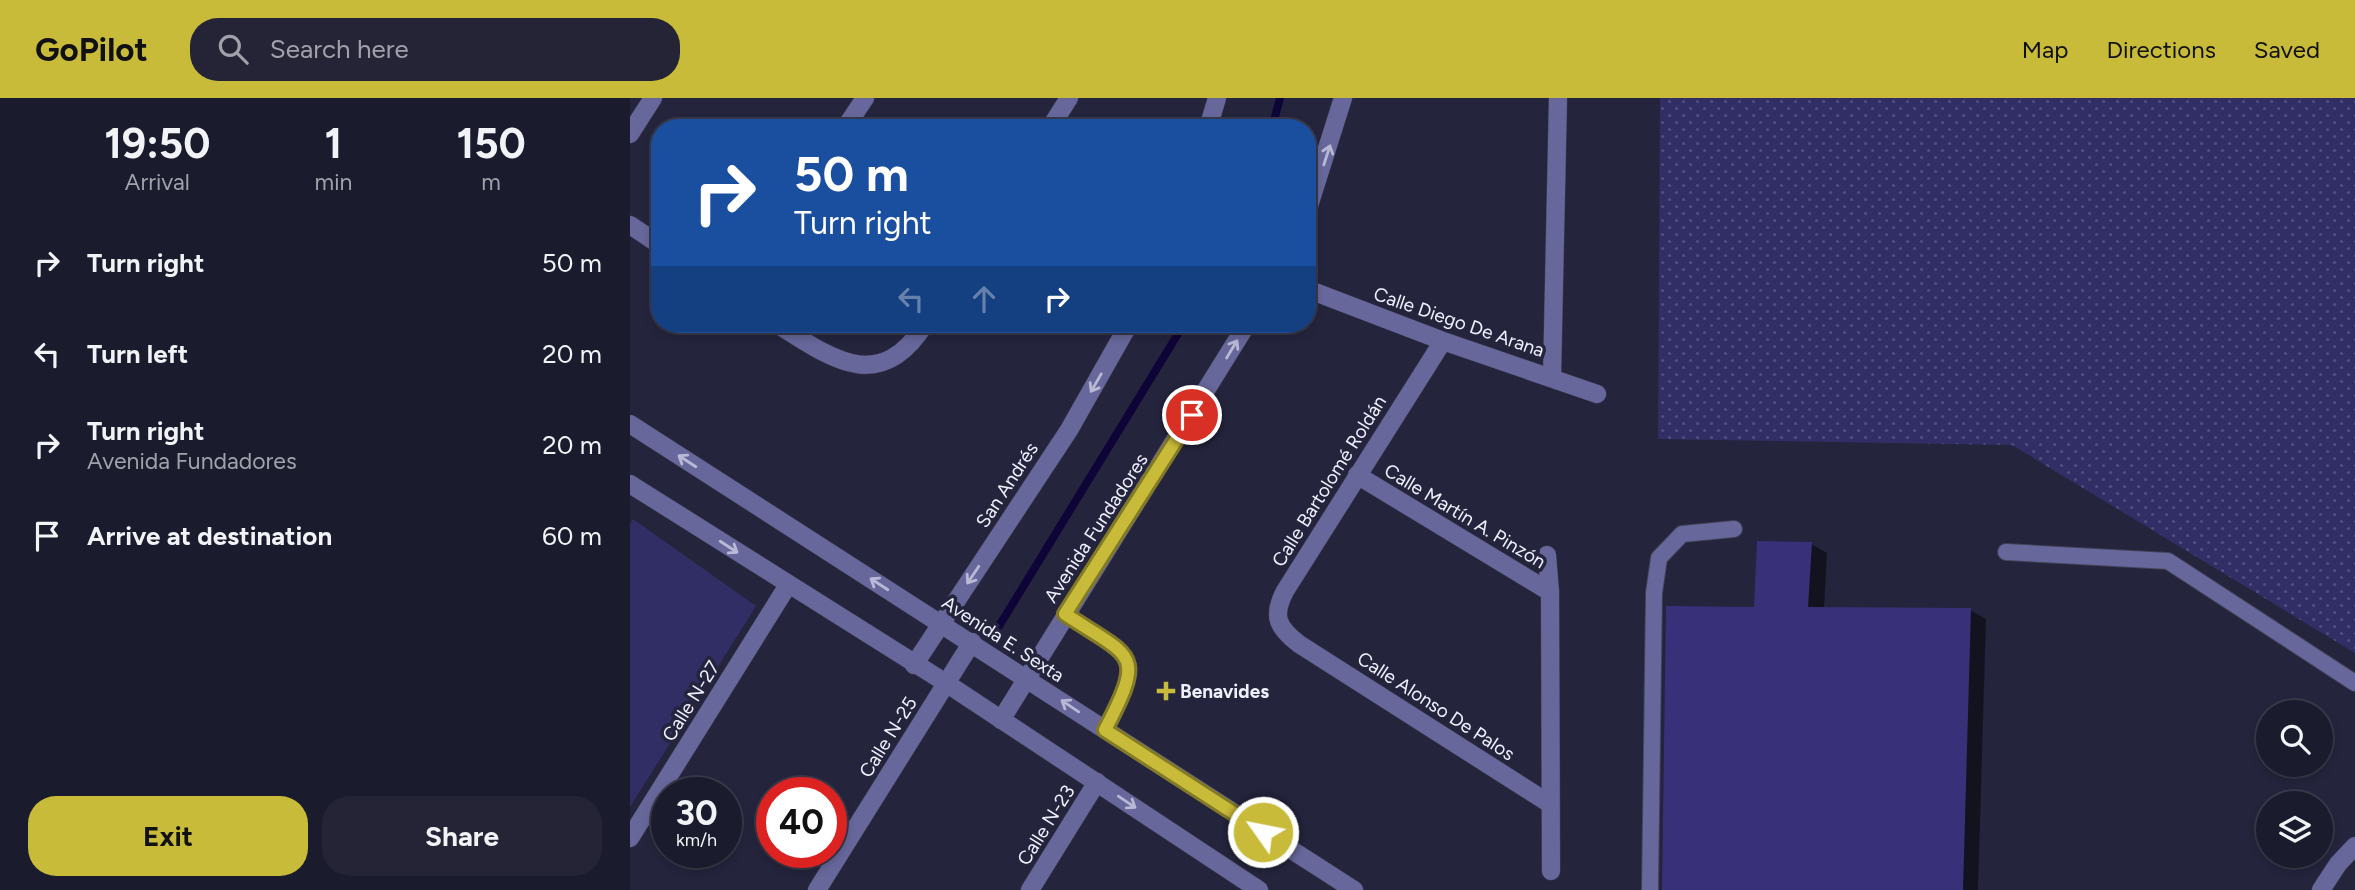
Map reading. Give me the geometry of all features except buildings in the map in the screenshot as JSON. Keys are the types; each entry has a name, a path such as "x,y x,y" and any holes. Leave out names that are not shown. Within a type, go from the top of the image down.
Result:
{"street":[{"path":"630,134 653,98"},
{"path":"851,119 865,98"},
{"path":"1056,119 1069,98"},
{"path":"1211,119 1217,98"},
{"path":"1316,184 1343,98"},
{"path":"1552,377 1558,98"},
{"path":"630,225 651,239"},
{"name":"Calle Diego De Arana","path":"1316,292 1443,341 1597,394"},
{"path":"793,333 836,359 862,366 881,365 900,353 917,333"},
{"name":"San Andrés","path":"914,665 1069,430 1124,333"},
{"name":"Avenida Fundadores","path":"1001,720 1065,614 1179,438 1242,333"},
{"name":"Calle Bartolomé Roldán","path":"1299,644 1283,632 1277,606 1443,341"},
{"name":"Avenida E. Sexta","path":"630,424 1027,677 1353,890"},
{"name":"Calle Martín A. Pinzón","path":"1357,475 1550,592"},
{"path":"631,488 946,683 1097,782 1248,887"},
{"path":"1547,555 1550,592 1551,871"},
{"name":"Calle N-27","path":"630,838 788,585"},
{"name":"Calle N-25","path":"817,890 972,642"},
{"name":"Calle Alonso De Palos","path":"1299,644 1550,804"},
{"name":"Calle N-23","path":"1030,890 1097,782"},
{"path":"2321,890 2338,864 2355,846"}],"lane":[{"path":"1650,890 1654,593 1660,558 1682,534 1734,529"},
{"path":"2006,552 2168,561 2355,683"},
{"path":"1065,614 1128,659 1131,671 1125,691 1105,730"}],"shaded area":[{"path":"1660,98 2355,98 2355,653 2012,445 1658,439"},
{"path":"633,519 756,606 630,807 630,525"}],"waterway":[{"path":"1274,119 1280,98"},
{"path":"996,631 1178,333"}],"place":[{"name":"Benavides","path":"1166,691"}],"route":[{"path":"1192,415 1065,614 1118,649 1128,659 1131,671 1125,691 1105,730 1263,832"}]}
